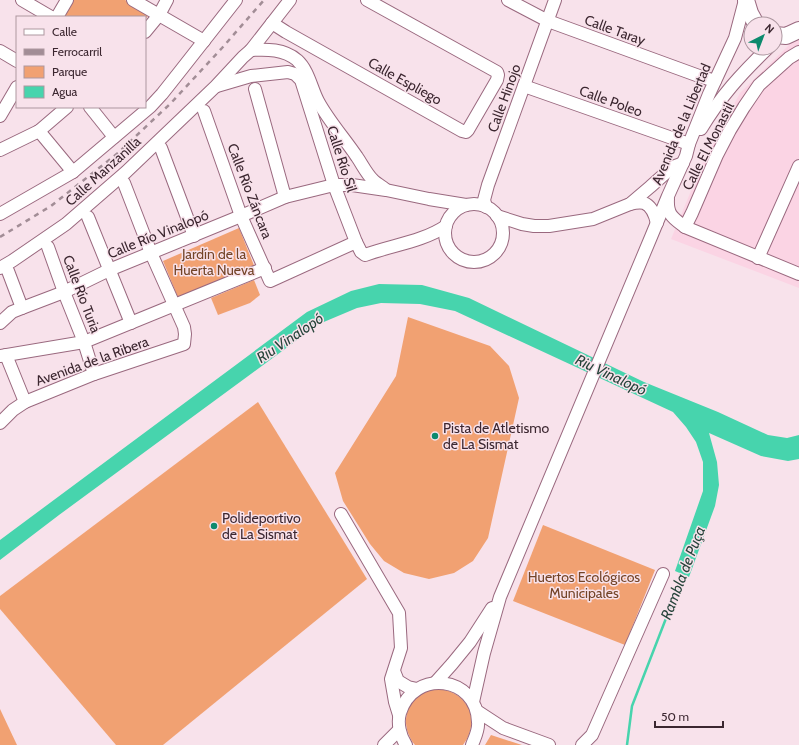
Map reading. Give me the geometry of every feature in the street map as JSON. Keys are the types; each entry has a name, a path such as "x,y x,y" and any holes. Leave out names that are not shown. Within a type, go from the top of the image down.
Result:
{"main road":[{"path":"746,0 752,16"},
{"path":"783,37 799,30"}],"street":[{"path":"22,0 49,16"},
{"path":"58,16 67,0"},
{"path":"133,0 204,41"},
{"path":"146,31 159,15 167,0"},
{"path":"0,214 73,172 150,106 162,94 236,0"},
{"name":"Calle Manzanilla","path":"4,270 12,261 66,224 126,172 216,86 251,50 290,0"},
{"name":"Calle Espliego","path":"272,23 466,132 497,80 498,75 496,72 367,0"},
{"name":"Calle Taray","path":"508,0 548,21 715,81"},
{"name":"Calle Hinojo","path":"486,207 484,200 488,185 555,0"},
{"name":"Avenida de la Libertad","path":"500,596 686,154 715,81 735,38 746,0"},
{"path":"251,50 269,49 288,54 297,60 307,74 319,103 372,179 386,190"},
{"path":"0,51 16,60"},
{"name":"Calle El Monastil","path":"685,227 717,155 744,107 759,85 789,58 799,52"},
{"path":"497,216 522,224 549,226 593,220 630,204 675,166 686,154 704,124 728,90 760,56"},
{"name":"Calle Manzanilla","path":"216,86 251,76 288,72 298,76 303,84"},
{"name":"Calle Río Sil","path":"303,84 334,185 356,242"},
{"name":"Calle Poleo","path":"524,86 686,154"},
{"path":"1,112 16,89"},
{"path":"255,89 285,197"},
{"path":"0,150 39,131 66,108"},
{"path":"91,108 114,137"},
{"name":"Calle Río Záncara","path":"204,111 241,216 270,280 356,242"},
{"path":"39,131 73,172"},
{"path":"161,148 194,236"},
{"path":"758,258 799,166"},
{"path":"352,185 360,181 366,170"},
{"path":"124,183 151,253 174,305"},
{"name":"Calle Río Vinalopó","path":"0,323 12,312 64,292 109,270 285,197 334,185 352,185 466,205"},
{"path":"668,196 668,207 670,214 685,227 799,274"},
{"path":"434,199 444,208 448,216 445,233 449,248"},
{"path":"630,204 644,203 652,210 657,223"},
{"path":"356,242 361,252 365,255 423,238 436,232 447,223 452,214 459,208 473,204 492,210 497,216 503,232 502,241 495,253 481,261 472,262 463,260 438,241 423,238"},
{"path":"88,217 131,323"},
{"path":"503,232 514,225 522,224"},
{"path":"651,237 666,226 671,225 685,227"},
{"name":"Calle Río Turia","path":"48,247 84,342 94,374"},
{"path":"25,402 3,356 84,342 265,268"},
{"path":"4,270 22,308"},
{"name":"Avenida de la Ribera","path":"0,423 13,410 25,402 94,374 184,344 184,327 174,305"},
{"path":"341,514 399,612 401,648 391,679 399,715 399,730 406,745"},
{"path":"582,745 592,735 663,574"},
{"path":"435,683 470,642 500,596"},
{"path":"472,745 477,733 478,722 475,707 484,653 500,596"},
{"path":"394,671 398,681 408,687 417,689"},
{"path":"399,715 409,696 417,689 435,683 446,683 457,687 466,694 475,707 503,728 549,745"},
{"path":"477,733 503,728"},
{"path":"384,745 399,730"}],"shaded area":[{"path":"799,40 799,288 671,239 703,162 740,93 778,56 783,56 783,51 792,42"}],"green space":[{"path":"72,0 125,0 149,14 146,18 146,16 63,16"},
{"name":"Jardín de la Huerta Nueva","path":"239,228 255,268 179,300 163,261"},
{"path":"254,280 260,295 250,303 218,315 211,298"},
{"name":"Pista de Atletismo de La Sismat","path":"408,317 490,346 509,366 519,398 488,538 473,561 454,573 429,579 404,573 384,561 370,544 343,501 335,473 396,376"},
{"name":"Polideportivo de La Sismat","path":"258,402 367,579 163,745 116,745 0,609 0,596"},
{"name":"Huertos Ecológicos Municipales","path":"543,525 655,570 625,645 513,601"},
{"path":"439,689 450,691 462,699 466,704 472,721 468,737 463,745 415,745 406,727 409,707 420,694"},
{"path":"0,709 17,745 0,745"},
{"path":"491,735 522,745 485,745"}],"water":[{"name":"Riu Vinalopó","path":"379,284 422,285 469,298 644,382 718,412 768,435 787,438 799,435 799,459 788,461 761,456 709,433 717,462 719,485 715,506 689,577 675,571 703,491 703,462 696,442 673,412 455,311 420,304 381,303 357,308 319,324 0,560 0,540 307,312 351,291"}],"waterway":[{"name":"Rambla de Puça","path":"627,745 632,706 684,572"}],"railway":[{"path":"0,237 51,206 118,153 171,103 264,0"}],"place":[{"name":"Pista de Atletismo de La Sismat","path":"435,436"},
{"name":"Polideportivo de La Sismat","path":"214,526"}]}
